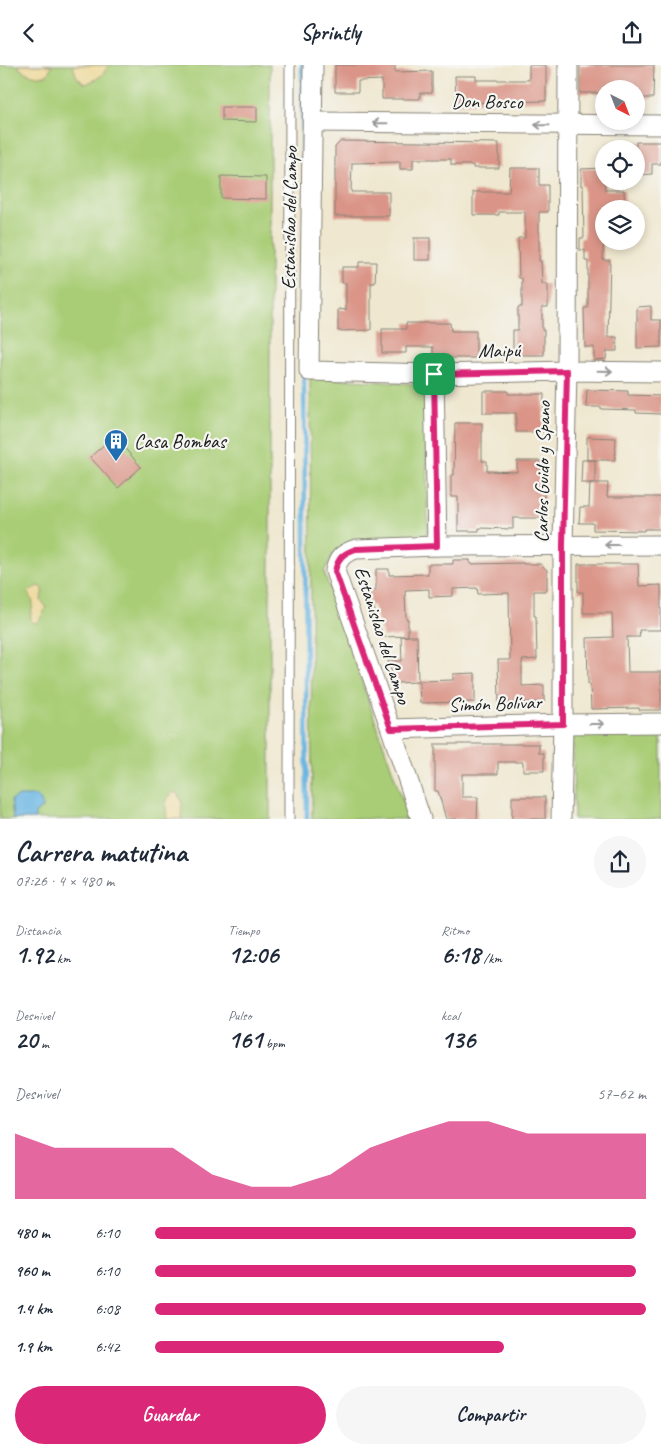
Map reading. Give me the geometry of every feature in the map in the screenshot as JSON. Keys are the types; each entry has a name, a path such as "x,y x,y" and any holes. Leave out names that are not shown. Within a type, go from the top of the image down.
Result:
{"street":[{"name":"Estanislao del Campo","path":"309,371 313,65"},
{"name":"Carlos Guido y Spano","path":"561,819 563,545 567,371 568,65"},
{"name":"Don Bosco","path":"313,122 661,125"},
{"name":"Maipú","path":"309,371 434,374 567,371 661,372"},
{"path":"434,374 437,546 661,545"},
{"name":"Estanislao del Campo","path":"421,819 335,571 337,562 344,553 356,549 437,546"},
{"name":"Simón Bolívar","path":"391,729 661,723"}],"lane":[{"path":"289,819 290,65"}],"green space":[{"path":"0,65 270,65 270,819 0,819"},
{"path":"310,377 425,385 428,530 424,537 333,554 324,572 409,819 312,819"},
{"path":"661,733 661,819 574,819 573,735"}],"sand":[{"path":"19,65 52,65 47,75 40,76 23,71"},
{"path":"75,65 108,65 99,77 92,82 84,84 77,77 73,67"},
{"path":"37,586 43,588 41,600 47,608 36,623 31,620 33,602 28,592"},
{"path":"176,792 182,801 182,819 167,819 167,799"}],"water":[{"path":"19,796 37,796 41,801 43,807 35,813 35,819 13,819 11,800"}],"building":[{"path":"335,65 395,65 395,72 432,71 432,93 420,93 420,99 382,99 382,80 358,81 358,92 335,92"},
{"path":"529,65 546,65 546,101 456,103 455,76 476,76 476,80 529,80"},
{"path":"580,65 654,65 653,98 645,98 645,80 595,80 595,93 580,93"},
{"path":"222,107 257,107 257,122 222,121"},
{"path":"341,141 499,143 499,168 473,168 473,165 451,165 451,159 413,159 413,169 400,169 400,162 352,163 351,192 389,192 389,216 335,216 335,147"},
{"path":"645,142 661,142 661,164 652,164 652,174 645,174"},
{"path":"510,168 539,168 539,185 548,185 548,212 539,212 539,261 541,261 542,284 548,284 548,307 542,307 544,355 513,355 513,330 518,330 518,307 522,307 522,278 519,278 518,238 525,238 525,212 473,215 473,192 509,192"},
{"path":"595,168 595,190 624,190 625,200 595,200 595,250 603,250 603,260 610,260 608,337 617,337 617,351 607,351 606,359 594,360 594,347 585,347 584,308 588,308 588,261 585,261 585,250 580,250 580,238 584,238 581,169"},
{"path":"221,176 266,177 266,199 221,198"},
{"path":"414,238 430,238 430,260 414,260"},
{"path":"359,262 376,262 375,283 371,283 371,330 338,331 338,309 346,310 346,283 342,283 342,267 359,267"},
{"path":"651,306 651,320 661,320 661,347 637,348 637,307"},
{"path":"406,323 450,323 451,331 476,331 476,358 433,358 433,347 406,347 406,353 382,353 382,329 406,329"},
{"path":"587,390 628,391 628,395 661,396 661,414 636,413 636,410 586,407"},
{"path":"483,391 508,391 508,394 544,394 543,432 516,432 516,413 483,413"},
{"path":"455,423 482,423 482,461 487,461 487,471 517,472 517,461 541,461 541,472 544,472 544,518 513,518 513,529 479,528 479,531 458,531 458,497 451,497 451,475 454,475"},
{"name":"Casa Bombas","path":"114,436 141,467 118,488 90,457"},
{"path":"587,437 616,438 615,460 587,460"},
{"path":"582,460 595,460 595,483 581,483"},
{"path":"590,483 608,483 607,497 661,497 661,529 644,529 644,531 593,530 593,523 579,523 580,507 589,507"},
{"path":"453,560 470,560 470,564 540,564 547,570 547,591 534,591 537,659 522,660 522,686 544,685 544,702 499,703 498,660 510,660 509,593 478,594 477,588 453,589 453,596 429,597 429,589 405,590 408,636 383,637 373,605 370,606 370,590 376,590 376,569 389,569 389,575 428,574 428,564 453,564"},
{"path":"578,564 638,564 639,586 661,585 661,630 639,630 640,637 627,637 628,672 661,672 661,710 639,710 639,708 591,709 590,684 588,684 587,638 613,637 612,613 583,613 583,592 578,592"},
{"path":"401,636 417,636 418,682 395,683 388,661 402,661"},
{"path":"475,673 475,702 420,703 419,681 453,680 453,674"},
{"path":"435,744 539,744 539,753 544,753 544,771 523,771 523,762 498,762 498,774 462,774 462,797 478,797 477,819 446,819 438,791 435,791"},
{"path":"512,797 545,797 545,819 512,819"}],"waterway":[{"path":"302,65 303,159"},
{"path":"304,374 307,819"}],"place":[{"name":"Casa Bombas","path":"116,462"}],"route":[{"path":"567,371 563,545 563,724 391,729 335,571 337,562 344,553 356,549 437,546 434,374 567,371"}]}
